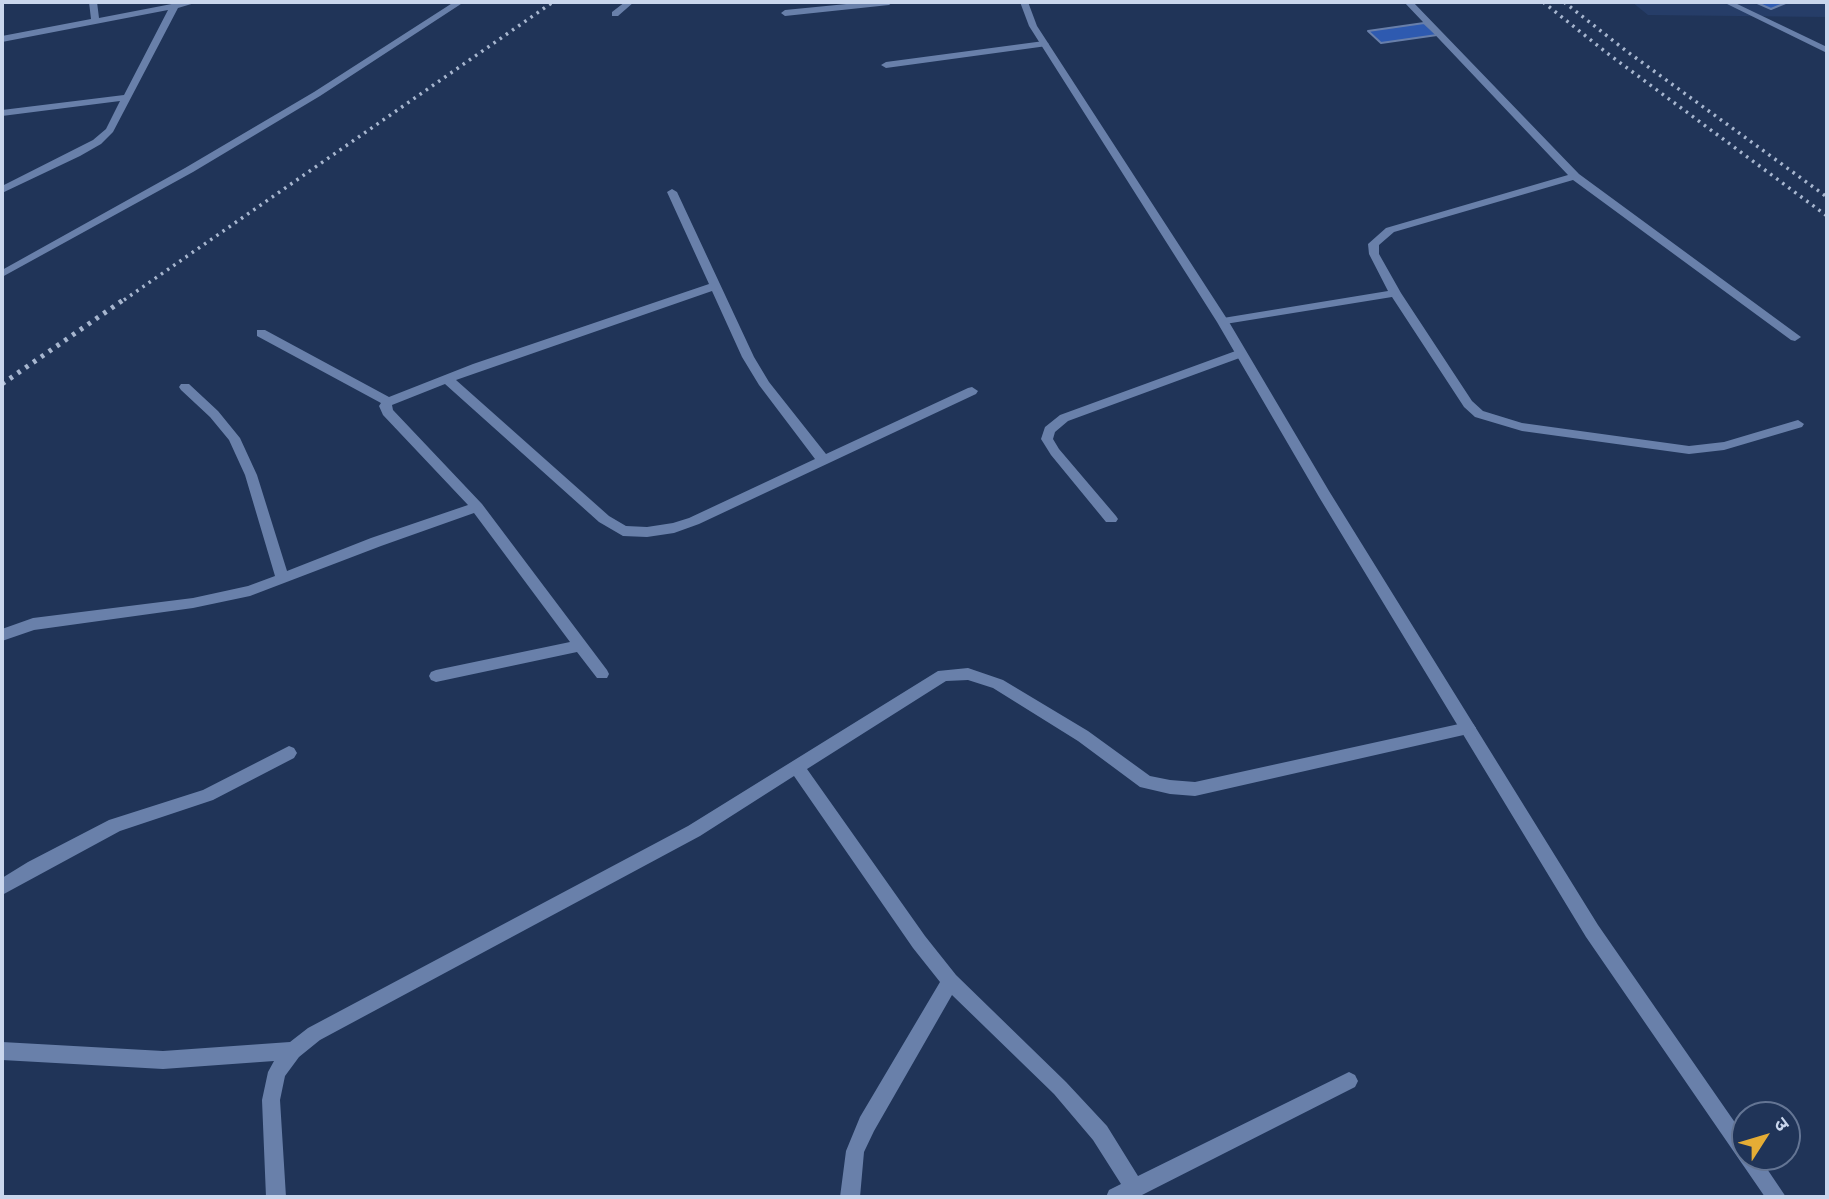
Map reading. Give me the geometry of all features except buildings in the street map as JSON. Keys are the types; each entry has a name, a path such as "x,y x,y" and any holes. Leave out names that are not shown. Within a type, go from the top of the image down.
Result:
{"street":[{"path":"93,2 95,19"},
{"path":"2,39 95,19 196,2"},
{"path":"2,274 177,177 317,94 460,2"},
{"path":"615,14 630,2"},
{"path":"785,13 889,2"},
{"path":"1024,2 1033,26 1044,44 1223,322 1324,494 1592,931 1731,1133"},
{"path":"1408,2 1575,176 1795,337"},
{"path":"1727,2 1827,50"},
{"path":"2,190 97,142 110,130 174,7"},
{"path":"886,65 1044,44"},
{"path":"2,113 128,97"},
{"path":"1575,176 1401,227 1379,237 1373,244 1374,254 1395,293 1468,404 1479,414 1494,420 1590,438 1689,450 1708,450 1798,424"},
{"path":"672,192 734,331 765,385 824,461"},
{"path":"602,674 477,507 387,412 385,406 388,402 447,379 714,286"},
{"path":"1223,322 1395,293"},
{"path":"261,333 388,402"},
{"path":"1111,519 1055,452 1047,439 1049,430 1064,418 1241,353"},
{"path":"447,379 604,519 623,531 647,532 674,528 972,391"},
{"path":"185,387 214,414 234,438 251,475 283,579"},
{"path":"2,635 44,623 193,603 250,591 376,542 477,507"},
{"path":"436,676 581,645"},
{"path":"276,1197 271,1100 276,1072 293,1051 314,1034 694,831 943,675 968,674 998,684 1083,736 1146,782 1170,787 1195,789 1468,728"},
{"path":"2,887 34,867 115,825 207,795 289,753"},
{"path":"796,766 919,942 950,981 1068,1097 1100,1133 1135,1188"},
{"path":"850,1197 855,1151 867,1124 950,981"},
{"path":"2,1051 163,1060 293,1051"},
{"path":"1116,1197 1349,1081"},
{"path":"1757,1171 1776,1197"}],"shaded area":[{"path":"1632,2 1827,2 1827,17 1648,15"}],"railway":[{"path":"124,300 553,2"},
{"path":"1543,2 1607,53 1827,216"},
{"path":"1564,2 1625,50 1827,197"},
{"path":"2,384 126,298"}]}
